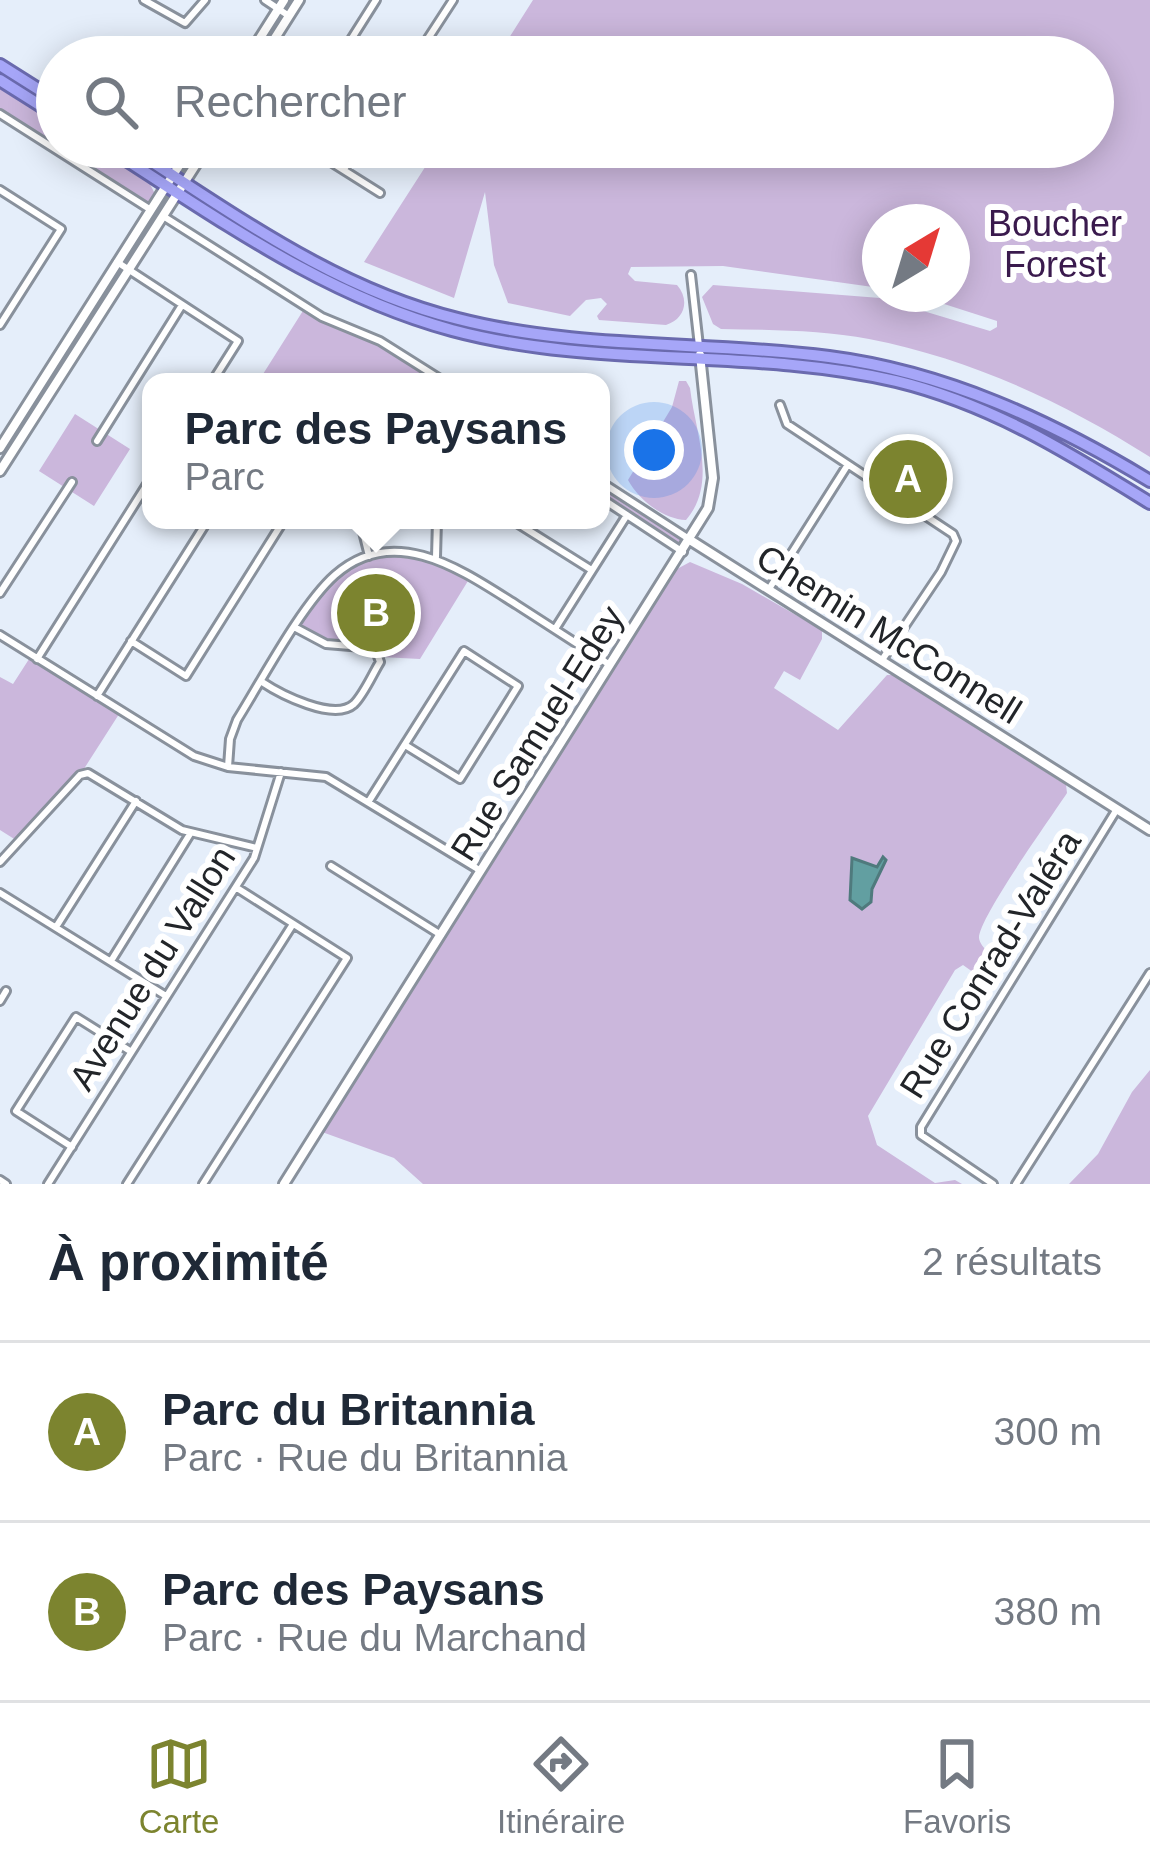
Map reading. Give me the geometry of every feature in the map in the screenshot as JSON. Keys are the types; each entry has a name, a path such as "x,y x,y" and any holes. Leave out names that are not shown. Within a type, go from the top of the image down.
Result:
{"highway":[{"path":"0,65 36,88"},
{"path":"0,80 36,103"},
{"path":"146,168 320,266 428,311 525,333 835,370 947,396 1044,438 1150,503"},
{"path":"156,168 176,184"},
{"path":"699,352 834,358 933,380 1033,417 1150,481"}],"street":[{"path":"144,0 182,23 191,20 205,0"},
{"path":"265,0 281,4 289,16"},
{"path":"276,36 299,0"},
{"path":"353,36 376,0"},
{"path":"430,36 453,0"},
{"path":"261,36 281,4"},
{"path":"0,114 36,137"},
{"path":"85,168 151,210"},
{"path":"0,471 163,216 182,168"},
{"path":"0,448 151,210 189,168"},
{"path":"341,168 380,193"},
{"path":"0,325 62,229 2,195"},
{"path":"163,216 322,317 380,341 431,373"},
{"path":"117,262 238,341 218,373"},
{"name":"Rue Samuel-Edey","path":"284,1184 708,508 713,487 692,275"},
{"path":"97,441 182,305"},
{"path":"780,405 787,424 956,541 881,662"},
{"path":"768,590 847,466"},
{"path":"0,593 72,482"},
{"name":"Chemin McConnell","path":"610,488 1150,830"},
{"path":"37,659 142,492"},
{"path":"610,504 683,552"},
{"path":"555,629 627,515"},
{"path":"97,696 202,529"},
{"path":"131,641 185,676 278,529"},
{"path":"362,529 369,556"},
{"path":"436,557 437,529"},
{"path":"526,529 591,570"},
{"path":"228,767 233,729 296,628 332,577 369,556 397,551 436,557 611,665"},
{"path":"261,682 292,700 346,708 354,704 380,662 375,648 326,644 296,628"},
{"path":"0,635 194,756 228,767 326,777 482,871"},
{"path":"369,801 464,652 518,686 460,779 405,745"},
{"name":"Avenue du Vallon","path":"48,1184 237,888 259,848 281,771"},
{"path":"0,862 80,775 95,774 190,834 259,848"},
{"path":"56,927 136,801"},
{"name":"Rue Conrad-Valéra","path":"993,1184 931,1145 921,1136 921,1126 1117,809"},
{"path":"111,961 190,834"},
{"path":"331,866 441,934"},
{"path":"203,1184 347,958 237,888"},
{"path":"0,893 166,996"},
{"path":"129,1183 293,923"},
{"path":"1016,1184 1150,973"},
{"path":"0,1001 7,991"},
{"path":"72,1147 16,1111 76,1016 132,1051"}],"green space":[{"name":"Boucher Forest","path":"533,0 1150,0 1150,457 1050,401 944,358 851,336 721,329 713,324 702,297 713,285 862,297 862,312 927,312 990,331 997,321 969,312 970,204 862,204 862,285 723,266 631,267 628,274 635,281 677,285 681,291 681,314 666,325 599,320 607,304 601,298 586,300 570,316 508,303 494,265 485,192 454,298 364,262 424,168 1114,168 1114,36 510,36"},
{"path":"0,88 36,111 36,134 0,111"},
{"path":"89,168 125,168 150,184 156,196 146,204"},
{"path":"306,306 380,341 431,373 264,373"},
{"path":"679,381 686,381 690,388 703,474 696,506 686,520 652,507 628,480 672,407"},
{"path":"75,414 130,449 94,506 39,471"},
{"path":"893,447 941,484 926,508 874,475"},
{"path":"610,489 680,539 679,544 610,502"},
{"path":"421,553 471,576 420,659 381,657 375,648 326,644 296,628 346,569 375,558"},
{"path":"690,562 742,584 822,630 822,639 800,680 784,671 774,688 838,730 887,675 894,675 1066,785 1067,793 982,927 980,942 1002,967 1001,982 987,982 963,965 955,970 868,1116 877,1145 935,1183 955,1180 962,1184 423,1184 394,1158 322,1132 677,569"},
{"path":"31,656 121,711 80,775 19,842 0,830 0,677 13,684"},
{"path":"1150,1070 1150,1184 1069,1184 1098,1154 1132,1092"}],"shaded area":[{"path":"883,857 886,860 871,902 862,909 850,900 852,858 877,867"}],"place":[{"name":"Parc du Britannia","path":"908,479"},
{"name":"Parc des Paysans","path":"376,613"}]}
